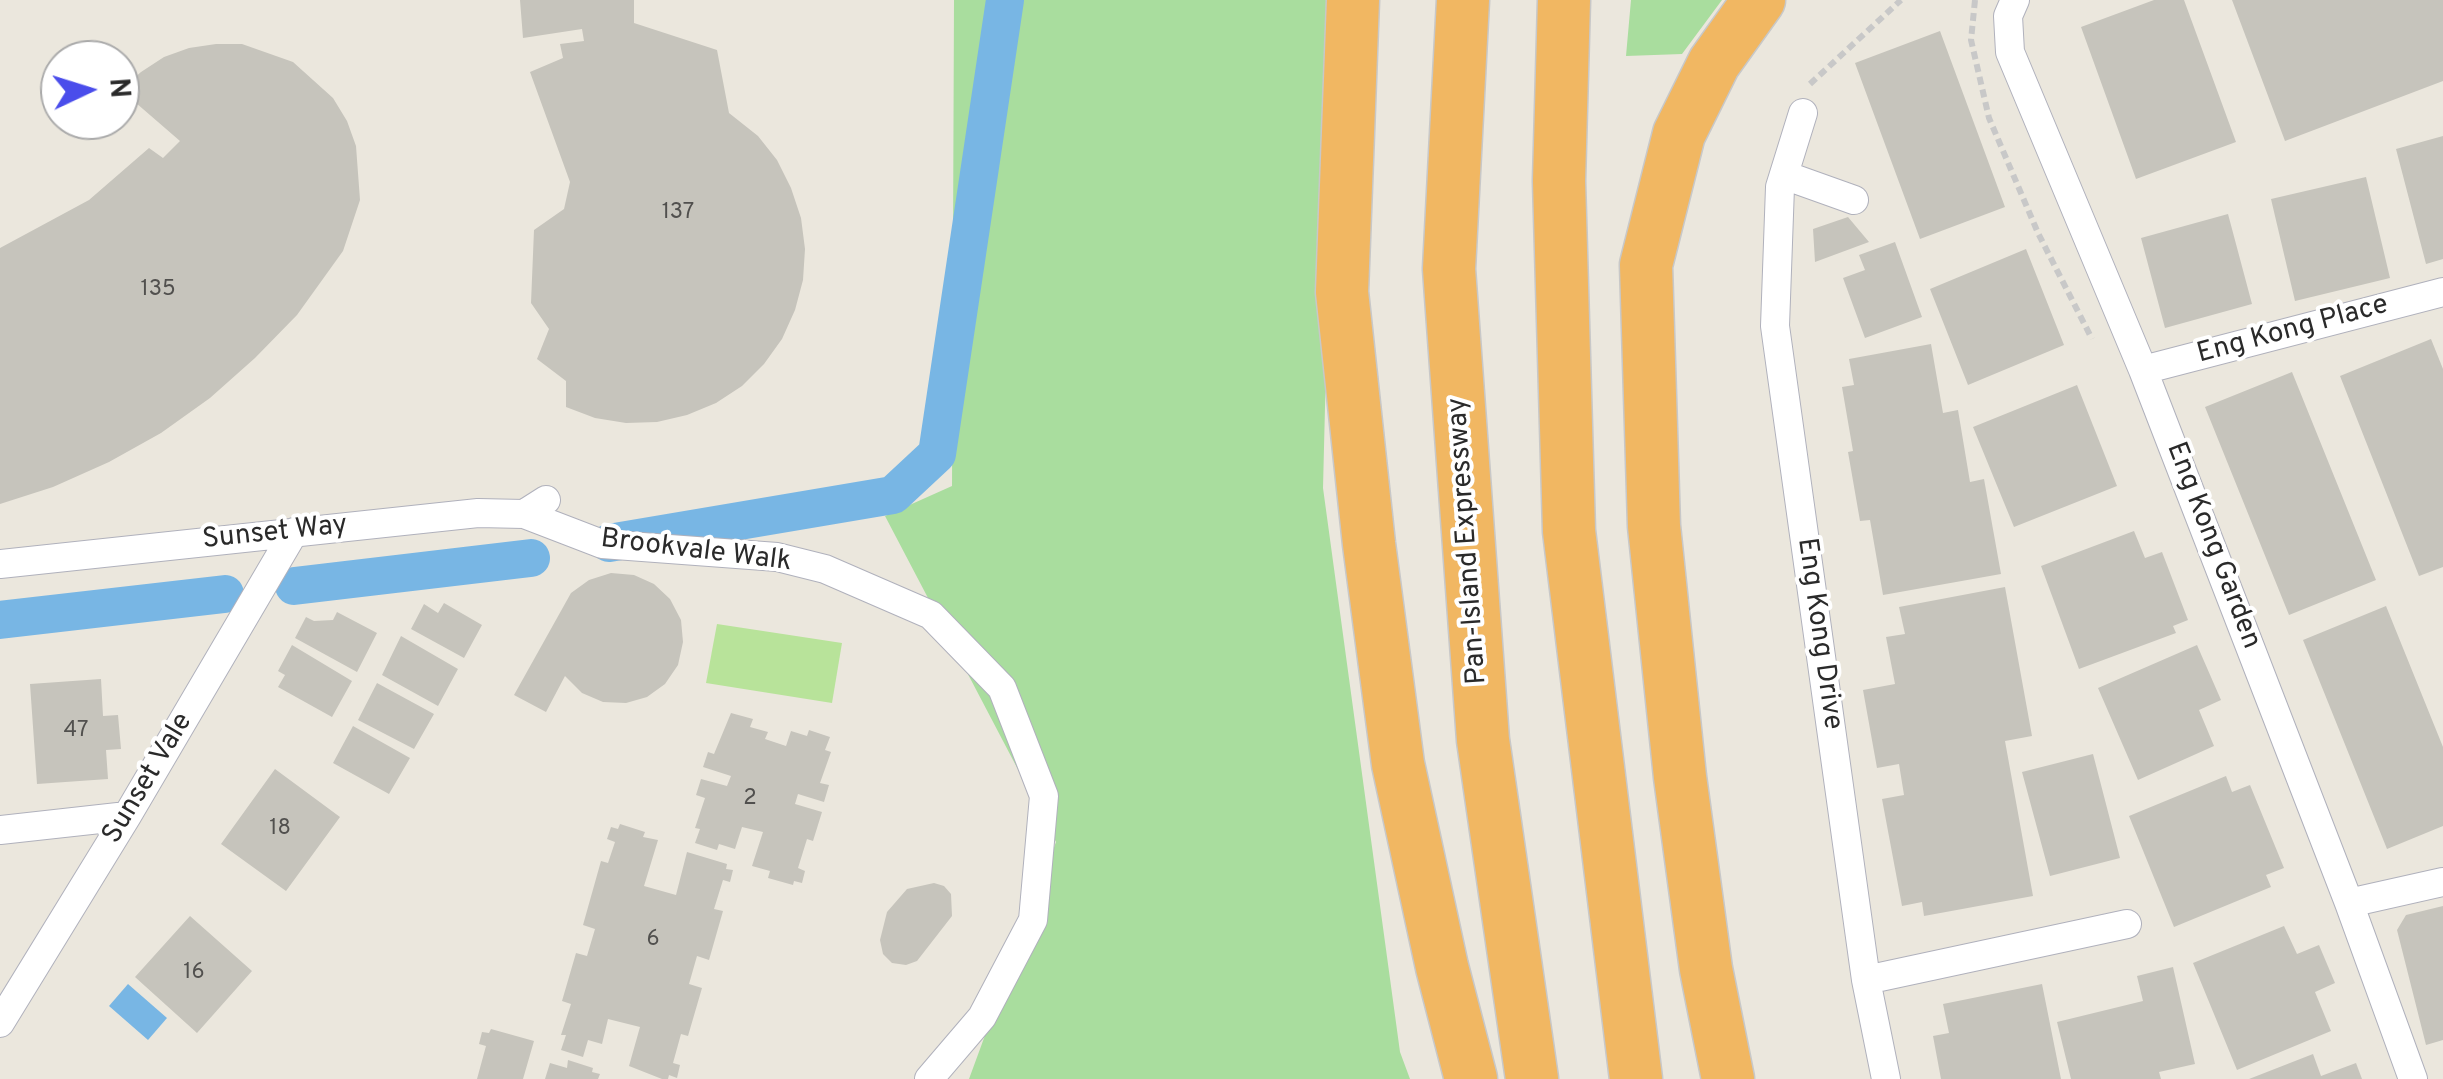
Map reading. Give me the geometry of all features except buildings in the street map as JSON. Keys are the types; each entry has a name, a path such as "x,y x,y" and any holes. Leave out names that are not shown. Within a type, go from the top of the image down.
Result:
{"highway":[{"path":"1354,0 1342,292 1365,506 1398,764 1442,968 1471,1079"},
{"name":"Pan-Island Expressway","path":"1463,0 1450,269 1483,740 1532,1079"},
{"path":"1564,0 1559,181 1569,531 1636,1079"},
{"path":"1728,1079 1706,969 1654,526 1646,266 1679,134 1714,63 1758,0"}],"street":[{"name":"Eng Kong Garden","path":"2011,8 2010,52 2144,370 2413,1079"},
{"name":"Eng Kong Drive","path":"1800,105 1782,181 1775,326 1866,980 1886,1079"},
{"path":"1782,181 1854,200"},
{"name":"Eng Kong Place","path":"2144,370 2443,292"},
{"name":"Sunset Way","path":"0,564 535,507"},
{"name":"Brookvale Walk","path":"535,507 602,544 777,557 825,569 930,615 1002,688 1044,796 1033,920 982,1017 928,1079"},
{"name":"Sunset Vale","path":"0,1023 294,532"},
{"path":"0,830 127,816"},
{"path":"2349,903 2443,882"},
{"path":"1866,980 2127,924"}],"path":[{"path":"1800,105 1901,0"},
{"path":"1976,0 1971,40 1989,118 2038,232 2094,344 2144,370"}],"green space":[{"path":"954,0 1335,0 1323,488 1400,1052 1410,1079 969,1079 1056,842 885,516 952,486"},
{"path":"1631,0 1722,0 1682,54 1626,56"},
{"path":"717,624 842,643 832,703 706,683"}],"water":[{"path":"128,984 167,1018 148,1040 109,1006"}],"waterway":[{"path":"609,543 893,495 937,454 1005,0"},
{"path":"294,586 531,558"},
{"path":"0,620 225,594"}]}
